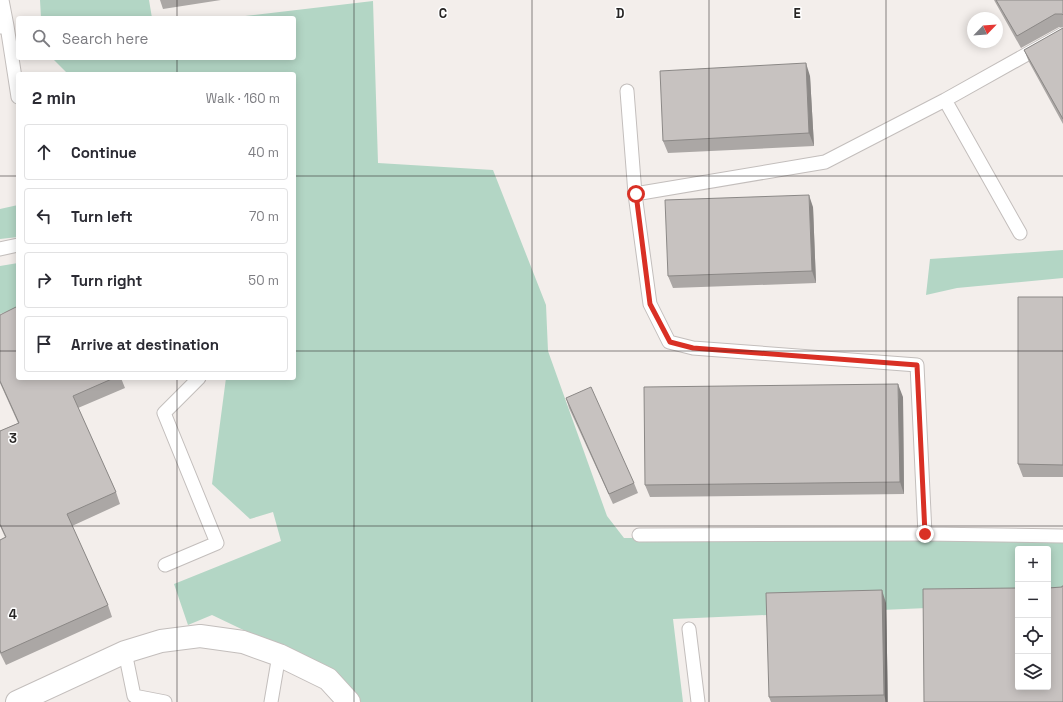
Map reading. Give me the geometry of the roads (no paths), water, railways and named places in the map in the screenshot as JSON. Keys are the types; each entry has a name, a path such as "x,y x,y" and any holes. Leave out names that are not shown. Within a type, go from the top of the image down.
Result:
{"street":[{"path":"17,702 125,652 161,641 200,636 243,642 279,655 328,679 349,702"}],"lane":[{"path":"2,0 3,27 16,88"},
{"path":"636,194 825,162 945,100 1063,34"},
{"path":"627,90 636,194 650,304 670,342 693,348 917,365 925,534"},
{"path":"945,100 1020,233"},
{"path":"0,249 16,246"},
{"path":"165,565 217,543 164,413 197,380"},
{"path":"639,535 925,534 1063,536"},
{"path":"689,629 698,702"},
{"path":"125,652 134,696 165,702"},
{"path":"271,702 279,655"}]}
